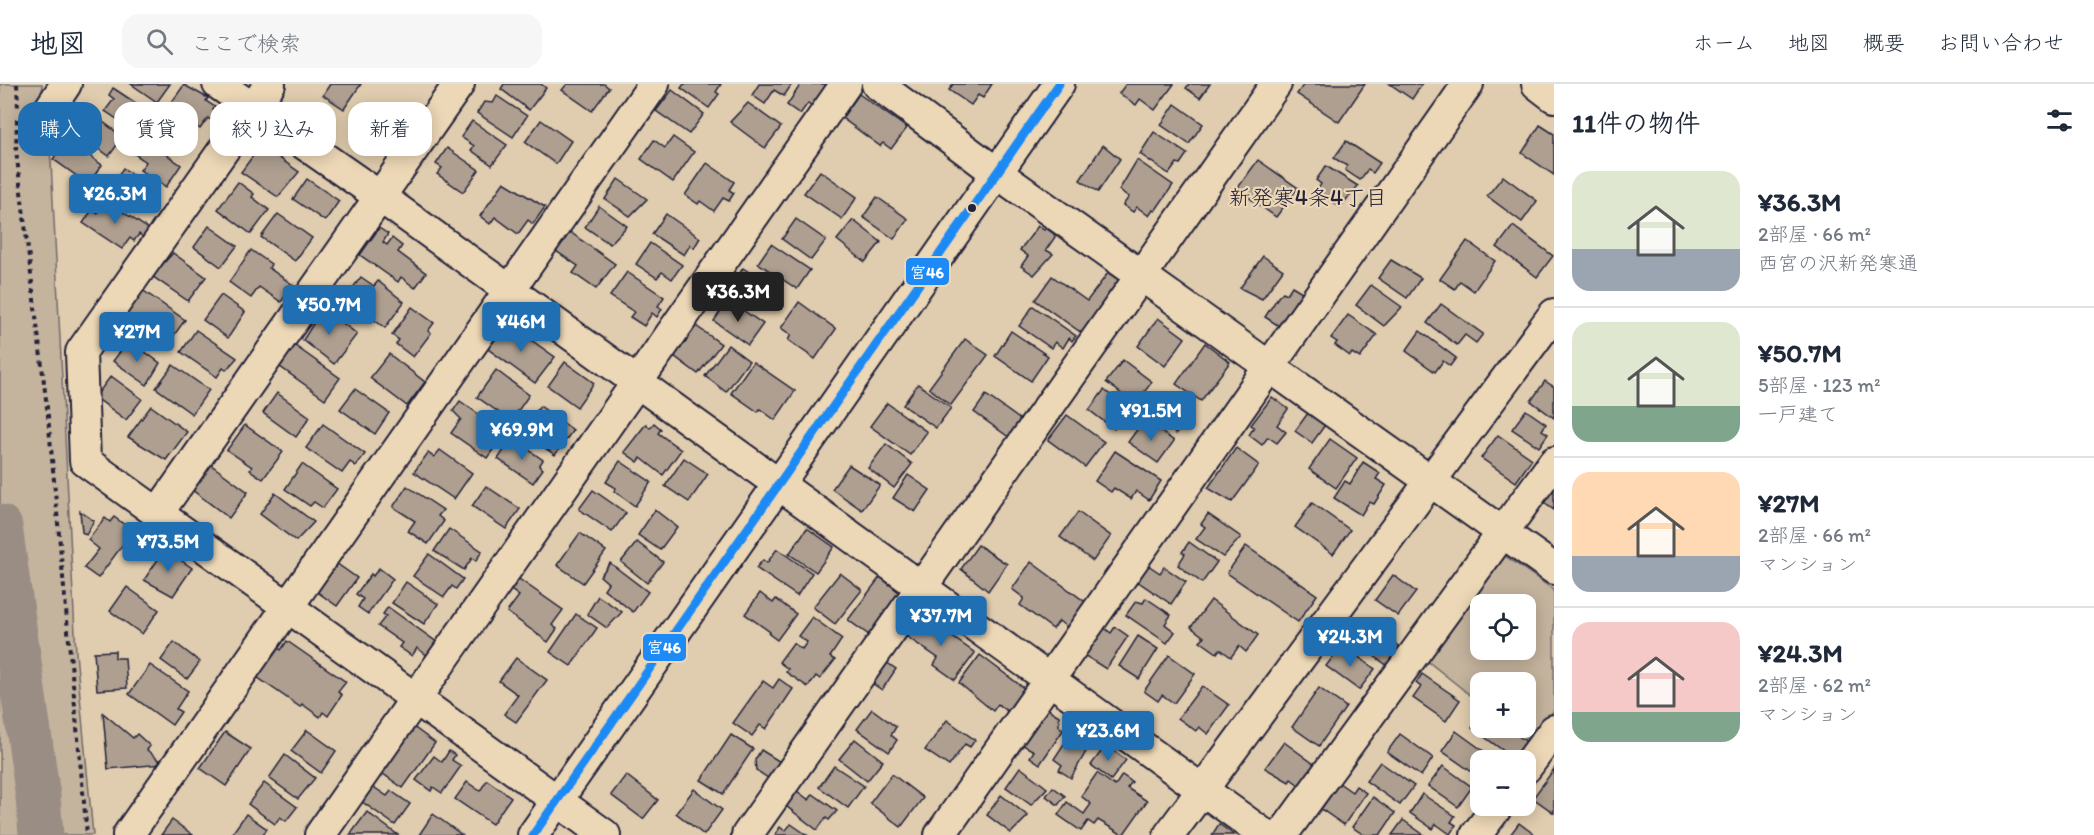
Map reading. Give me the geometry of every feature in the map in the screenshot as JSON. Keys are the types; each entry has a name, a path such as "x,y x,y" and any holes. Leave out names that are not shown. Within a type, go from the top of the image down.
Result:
{"street":[{"path":"54,102 66,84"},
{"path":"218,84 243,102"},
{"path":"258,102 270,84"},
{"path":"158,513 459,84"},
{"path":"128,835 287,605 510,293 654,84"},
{"path":"320,835 846,84"},
{"path":"877,84 997,173 1554,569"},
{"path":"533,835 1059,84"},
{"path":"747,835 1276,84"},
{"path":"940,835 1468,84"},
{"path":"1537,84 1554,97"},
{"path":"220,156 81,352 85,461 605,835"},
{"path":"321,156 1265,835"},
{"path":"1168,835 1554,314"},
{"path":"1282,835 1554,462"},
{"path":"1536,754 1554,730"},
{"path":"1476,835 1490,816"}],"path":[{"path":"17,84 16,150 48,416 87,835"}],"shaded area":[{"path":"0,84 42,84 44,102 18,102 18,156 50,156 51,162 76,653 93,835 0,835"},
{"path":"1505,556 1554,590 1554,710 1536,735 1536,672 1470,672 1470,695 1425,659 1470,595 1470,660 1536,660 1536,594 1471,594 1497,557"}],"building":[{"path":"131,84 170,84 157,102"},
{"path":"330,84 361,84 344,109 323,95"},
{"path":"504,84 541,84 546,88 529,110 501,89"},
{"path":"567,84 604,84 609,88 592,111 562,90"},
{"path":"684,84 721,84 716,92 719,94 709,108 681,88"},
{"path":"759,84 792,84 784,96 774,90 765,104 752,95"},
{"path":"801,84 832,84 815,108 808,103 800,114 787,105"},
{"path":"953,84 992,84 983,98 978,95 971,105 949,90"},
{"path":"1126,84 1174,84 1155,110 1140,99 1136,105 1119,93"},
{"path":"1189,84 1210,84 1200,98 1186,88"},
{"path":"1304,84 1365,84 1339,122 1297,94"},
{"path":"1390,84 1422,84 1412,99"},
{"path":"184,85 208,98 206,101 210,104 210,120 208,118 200,129 198,128 198,102 172,102"},
{"path":"113,88 134,102 114,102 114,117 105,111 114,99 109,95"},
{"path":"672,90 704,114 689,134 656,111"},
{"path":"859,94 907,128 891,149 883,143 880,146 842,118"},
{"path":"497,96 527,116 513,137 477,113 484,102 493,103"},
{"path":"748,103 781,127 765,148 730,122"},
{"path":"1175,104 1203,124 1189,144 1161,125"},
{"path":"541,120 571,141 556,164 525,142"},
{"path":"102,121 114,130 114,149 109,156 102,151"},
{"path":"472,121 507,145 492,165 471,150 474,146 461,137"},
{"path":"1540,125 1554,134 1554,175 1522,153"},
{"path":"1154,132 1187,154 1169,174 1140,154"},
{"path":"673,137 694,152 673,182 641,159 654,140 665,148"},
{"path":"1346,141 1380,163 1373,173 1368,169 1360,180 1345,170 1347,166 1334,158"},
{"path":"1103,145 1120,159 1098,192 1080,180"},
{"path":"447,148 479,170 463,192 437,174 442,168 436,164"},
{"path":"55,156 89,156 102,165 88,184 53,159"},
{"path":"138,156 168,156 181,165 166,187 140,170 146,162"},
{"path":"253,156 276,156 299,172 278,197 241,172"},
{"path":"1137,160 1173,185 1149,216 1137,207 1133,212 1123,205 1129,197 1119,190"},
{"path":"1258,160 1298,188 1276,217 1237,189"},
{"path":"707,163 734,182 729,190 734,193 729,201 723,198 714,211 700,201 698,204 685,195"},
{"path":"1326,166 1358,186 1340,207 1317,191 1321,184 1316,180"},
{"path":"123,168 156,191 149,200 145,196 136,208 115,193 117,190 111,186"},
{"path":"820,171 857,197 842,219 804,193"},
{"path":"1503,176 1537,201 1522,222 1487,196"},
{"path":"307,179 339,201 325,221 293,199"},
{"path":"618,179 647,199 630,216 605,199"},
{"path":"238,182 254,194 252,197 269,210 251,234 218,209"},
{"path":"504,182 545,207 533,224 528,220 518,234 495,217 490,224 480,216"},
{"path":"877,197 908,219 894,239 863,217"},
{"path":"105,200 150,230 144,238 139,234 134,241 130,238 122,249 83,223 92,210 97,213"},
{"path":"599,206 627,226 610,244 585,227"},
{"path":"278,214 312,238 295,261 261,237"},
{"path":"666,214 700,238 694,248 690,245 684,255 652,234"},
{"path":"796,219 826,240 811,260 782,239"},
{"path":"853,220 881,242 865,262 837,240"},
{"path":"209,226 237,246 221,267 194,247"},
{"path":"1038,226 1044,230 1046,228 1055,237 1046,250 1053,254 1034,275 1021,266 1028,256 1020,250"},
{"path":"1513,226 1553,256 1537,277 1497,247"},
{"path":"379,228 388,234 383,242 387,245 392,238 402,246 398,252 426,273 415,288 401,277 398,282 360,255"},
{"path":"570,232 615,264 596,289 573,273 578,266 556,251"},
{"path":"1467,241 1495,261 1474,291 1460,281 1455,289 1440,279"},
{"path":"650,243 682,265 672,279 662,272 657,278 636,264"},
{"path":"771,244 810,270 797,289 758,263"},
{"path":"251,250 271,264 269,268 293,285 281,302 259,287 251,298 229,282"},
{"path":"173,253 206,277 188,301 152,276"},
{"path":"1263,256 1283,270 1262,299 1240,288"},
{"path":"1391,260 1421,278 1407,298 1378,278"},
{"path":"743,268 782,294 771,310 761,303 755,310 722,288 731,276 736,279"},
{"path":"627,272 664,297 658,306 662,309 657,317 652,313 644,326 630,317 634,312 610,296"},
{"path":"1108,273 1124,284 1086,336 1035,300 1052,276 1087,301"},
{"path":"361,277 374,286 378,281 404,302 385,328 345,298"},
{"path":"1371,285 1402,307 1384,326 1356,305"},
{"path":"1292,286 1307,295 1290,322 1284,318 1279,326 1265,317 1278,297 1283,292 1287,294"},
{"path":"141,289 185,320 167,345 123,314"},
{"path":"221,295 245,312 228,338 203,320"},
{"path":"728,300 763,324 748,345 714,321"},
{"path":"799,302 836,329 815,359 788,340 791,335 781,328"},
{"path":"1441,304 1483,334 1476,343 1465,335 1457,345 1427,323"},
{"path":"1033,306 1076,336 1072,341 1069,338 1063,348 1055,342 1051,348 1019,326"},
{"path":"412,307 434,323 428,331 431,333 413,357 396,344 399,340 392,335"},
{"path":"323,308 357,334 334,364 303,340"},
{"path":"1348,315 1377,335 1360,358 1352,353 1350,356 1335,345 1337,342 1331,338"},
{"path":"1158,318 1185,338 1165,366 1138,346"},
{"path":"507,323 555,357 535,383 488,349"},
{"path":"696,326 721,344 698,374 674,356"},
{"path":"196,330 237,358 226,370 223,368 217,377 181,352"},
{"path":"1011,331 1048,356 1031,381 995,356"},
{"path":"1420,331 1456,358 1450,366 1443,361 1435,372 1406,351"},
{"path":"965,339 988,355 951,405 929,388"},
{"path":"133,343 160,363 147,385 113,361 126,344 130,347"},
{"path":"291,343 340,378 325,399 276,364"},
{"path":"1205,343 1230,362 1201,401 1176,384"},
{"path":"728,345 749,361 726,392 705,376"},
{"path":"389,354 425,382 407,406 370,378"},
{"path":"1123,360 1152,382 1135,404 1106,382"},
{"path":"565,362 594,383 577,407 548,386"},
{"path":"753,362 795,391 775,420 760,409 758,412 731,393"},
{"path":"173,365 209,390 192,414 156,388"},
{"path":"496,370 529,395 511,421 477,397"},
{"path":"111,376 142,399 126,420 95,397"},
{"path":"1545,381 1554,387 1554,418 1531,401"},
{"path":"918,384 951,408 936,428 903,405"},
{"path":"355,389 389,413 375,434 340,409"},
{"path":"1104,390 1129,409 1114,429 1089,410"},
{"path":"277,393 310,417 296,437 263,413"},
{"path":"986,395 1022,421 1010,438 974,412"},
{"path":"1161,395 1189,417 1176,434 1148,412"},
{"path":"1272,397 1288,409 1277,425 1286,432 1277,443 1268,437 1262,445 1249,435 1254,427 1251,425"},
{"path":"460,401 487,420 485,423 503,436 487,458 451,433 461,419 453,411"},
{"path":"887,403 927,432 910,455 870,426"},
{"path":"151,406 187,432 166,460 128,437"},
{"path":"540,406 573,430 555,455 522,432"},
{"path":"1526,410 1546,424 1542,430 1548,434 1539,447 1512,429"},
{"path":"1308,413 1325,425 1312,443 1295,431"},
{"path":"1067,415 1104,442 1085,467 1048,440"},
{"path":"1144,420 1174,441 1158,463 1128,442"},
{"path":"654,423 661,429 658,433 681,450 663,475 641,458 638,462 624,452 646,424 650,428"},
{"path":"323,424 365,454 356,466 350,462 342,473 306,448"},
{"path":"245,425 283,452 263,479 250,470 252,467 227,450"},
{"path":"1498,435 1532,459 1516,482 1481,458"},
{"path":"512,438 543,460 539,466 543,469 533,483 498,459"},
{"path":"1330,439 1357,458 1336,488 1309,469"},
{"path":"886,444 912,464 894,488 868,468"},
{"path":"1236,448 1259,465 1232,502 1208,488"},
{"path":"440,450 472,473 454,499 414,472 428,453 434,457"},
{"path":"1115,451 1161,481 1149,500 1136,491 1131,499 1114,488 1111,492 1095,481"},
{"path":"684,458 708,474 689,502 665,486"},
{"path":"620,461 651,482 635,506 614,491 616,488 606,482"},
{"path":"1363,462 1380,473 1376,479 1386,485 1374,504 1369,502 1361,515 1334,498 1345,481 1350,484"},
{"path":"210,464 248,492 229,518 191,489"},
{"path":"302,464 337,489 323,508 314,502 310,506 285,489"},
{"path":"849,465 880,485 862,510 832,489"},
{"path":"908,475 930,490 915,512 893,498"},
{"path":"1554,481 1554,510 1540,500"},
{"path":"407,486 443,510 438,516 444,521 428,544 408,531 415,521 393,507"},
{"path":"486,486 520,509 506,529 472,506"},
{"path":"593,490 626,513 612,532 579,509"},
{"path":"275,493 314,522 296,541 260,514"},
{"path":"1312,503 1350,530 1333,554 1295,527"},
{"path":"655,510 677,527 660,550 638,535"},
{"path":"80,511 94,521 86,535 82,532"},
{"path":"1078,512 1111,536 1093,561 1060,537"},
{"path":"1208,514 1241,537 1223,557 1196,539 1205,527 1201,524"},
{"path":"114,517 133,531 98,578 84,568 99,549 88,540 105,518 110,522"},
{"path":"807,528 834,547 816,572 789,554"},
{"path":"449,529 482,551 476,561 472,558 464,570 434,551"},
{"path":"580,533 606,551 583,583 557,565"},
{"path":"637,542 663,562 647,583 621,562"},
{"path":"1189,542 1217,562 1202,583 1178,565 1185,554 1182,552"},
{"path":"978,545 1007,564 988,591 961,569"},
{"path":"1246,546 1317,595 1298,622 1227,573"},
{"path":"165,549 192,568 173,596 144,580"},
{"path":"777,549 812,573 797,596 756,568 763,560 767,563"},
{"path":"429,554 463,579 456,589 452,586 444,597 413,576"},
{"path":"1031,562 1088,604 1069,629 1059,621 1053,629 1020,605 1024,598 1012,589"},
{"path":"336,563 357,578 337,606 316,591"},
{"path":"610,563 648,592 633,612 604,589 608,583 600,576"},
{"path":"1148,565 1160,573 1164,567 1186,582 1171,604 1137,581"},
{"path":"379,568 393,579 368,614 358,607 363,599 356,594 371,574 373,576"},
{"path":"840,573 862,590 835,624 813,607"},
{"path":"1393,575 1416,592 1398,616 1375,600"},
{"path":"880,577 900,593 869,635 848,620"},
{"path":"519,579 563,610 552,625 557,629 548,642 507,612 519,596 511,590"},
{"path":"406,582 438,604 424,624 392,603"},
{"path":"127,587 159,610 142,634 110,611"},
{"path":"760,593 773,603 776,599 796,614 777,640 745,614"},
{"path":"598,596 622,612 607,628 587,614"},
{"path":"1146,598 1171,615 1165,624 1175,632 1167,643 1126,615 1136,601 1143,603"},
{"path":"1211,600 1258,635 1246,652 1239,646 1231,657 1220,649 1217,653 1200,641 1204,637 1191,627"},
{"path":"388,607 438,643 428,656 417,648 412,656 399,647 402,643 378,626 386,616 383,614"},
{"path":"576,614 597,628 571,666 550,652"},
{"path":"921,615 975,653 955,680 934,665 938,658 906,636"},
{"path":"812,617 842,639 830,657 835,660 820,679 816,676 808,687 786,672 788,669 779,662 793,643 802,649 807,642 798,636"},
{"path":"1370,626 1401,648 1388,666 1353,641 1361,629 1366,632"},
{"path":"1103,627 1111,633 1115,627 1128,636 1106,669 1084,655"},
{"path":"1138,636 1158,649 1139,679 1119,666"},
{"path":"287,641 346,682 338,692 342,695 328,716 323,712 320,717 302,704 300,707 254,675 275,646 281,650"},
{"path":"174,642 200,662 187,679 161,660"},
{"path":"1342,645 1375,669 1359,690 1326,666"},
{"path":"115,651 115,658 125,658 127,688 97,690 94,652"},
{"path":"980,655 1025,689 1008,712 998,704 993,711 959,683"},
{"path":"1169,655 1195,674 1174,703 1162,695 1158,701 1144,691"},
{"path":"516,658 547,680 516,722 504,714 518,695 499,681"},
{"path":"883,660 896,669 882,690 869,681"},
{"path":"150,665 188,691 176,709 181,712 172,725 129,694"},
{"path":"1422,674 1460,700 1446,721 1413,698 1421,687 1416,683"},
{"path":"779,679 793,689 766,729 760,725 752,736 733,723 763,681 773,688"},
{"path":"1202,686 1229,705 1208,734 1199,727 1196,731 1178,718"},
{"path":"1319,688 1346,707 1319,746 1292,727"},
{"path":"872,709 896,727 891,735 897,740 889,752 857,729"},
{"path":"1048,709 1059,716 1059,727 1064,729 1040,764 1030,757 1034,751 1023,745"},
{"path":"103,713 133,738 137,734 150,746 147,750 163,764 108,769"},
{"path":"947,720 975,740 970,747 965,744 949,766 925,750"},
{"path":"412,726 435,743 403,788 379,771"},
{"path":"307,730 336,751 321,773 291,751"},
{"path":"1073,730 1092,741 1071,778 1059,770 1062,765 1054,759"},
{"path":"1456,731 1482,750 1470,750 1470,771 1442,751"},
{"path":"225,732 251,749 226,786 200,768"},
{"path":"1400,734 1433,758 1421,776 1387,752"},
{"path":"731,735 753,749 723,794 701,780"},
{"path":"1486,738 1521,738 1527,742 1521,750 1503,750"},
{"path":"855,739 883,761 867,781 839,759"},
{"path":"1284,742 1318,767 1303,788 1291,779 1289,782 1265,768"},
{"path":"1106,745 1126,760 1111,780 1091,765"},
{"path":"761,750 782,763 771,780 756,770 755,760"},
{"path":"449,751 455,755 452,760 461,766 442,793 433,787 431,791 416,780 434,756 442,762"},
{"path":"285,755 315,778 298,799 269,778"},
{"path":"1380,762 1414,786 1400,805 1366,781"},
{"path":"834,766 864,786 848,808 819,787"},
{"path":"1443,766 1470,786 1470,790 1458,807 1428,786"},
{"path":"1020,767 1047,788 1031,805 1006,787"},
{"path":"1554,769 1554,813 1536,800 1536,794"},
{"path":"1097,773 1115,786 1122,775 1132,782 1127,788 1147,801 1123,835 1098,820 1094,825 1088,821 1081,831 1058,815 1067,802 1084,814 1091,804 1081,796"},
{"path":"892,774 923,798 901,827 870,803"},
{"path":"626,775 658,800 643,819 611,795"},
{"path":"487,780 511,797 492,824 455,799 467,782 480,791"},
{"path":"264,783 297,807 286,821 280,817 275,824 248,804"},
{"path":"1339,783 1352,792 1356,786 1366,793 1344,825 1321,809"},
{"path":"372,786 387,796 391,791 410,804 395,825 361,801"},
{"path":"1053,787 1065,796 1058,805 1046,796"},
{"path":"694,789 722,810 704,835 676,813"},
{"path":"797,791 809,800 813,794 837,811 829,820 826,818 817,830 786,806"},
{"path":"1422,794 1455,816 1451,822 1456,825 1450,834 1436,824 1433,829 1410,813"},
{"path":"1001,795 1028,816 1011,833 987,815"},
{"path":"1373,797 1395,813 1380,835 1364,835 1352,827"},
{"path":"367,812 398,835 350,835"},
{"path":"246,814 267,829 263,835 231,835"},
{"path":"433,814 462,835 419,835"},
{"path":"172,820 193,835 161,835"},
{"path":"1403,820 1424,835 1392,835"},
{"path":"1519,823 1535,835 1510,835"},
{"path":"791,824 807,835 775,835 780,827 785,831"},
{"path":"1219,824 1234,835 1212,835"}],"waterway":[{"path":"0,527 38,797 41,835"}],"transit line":[{"name":"宮46","path":"533,835 1059,84"}],"district":[{"name":"新発寒4条4丁目","path":"1308,197"}]}
